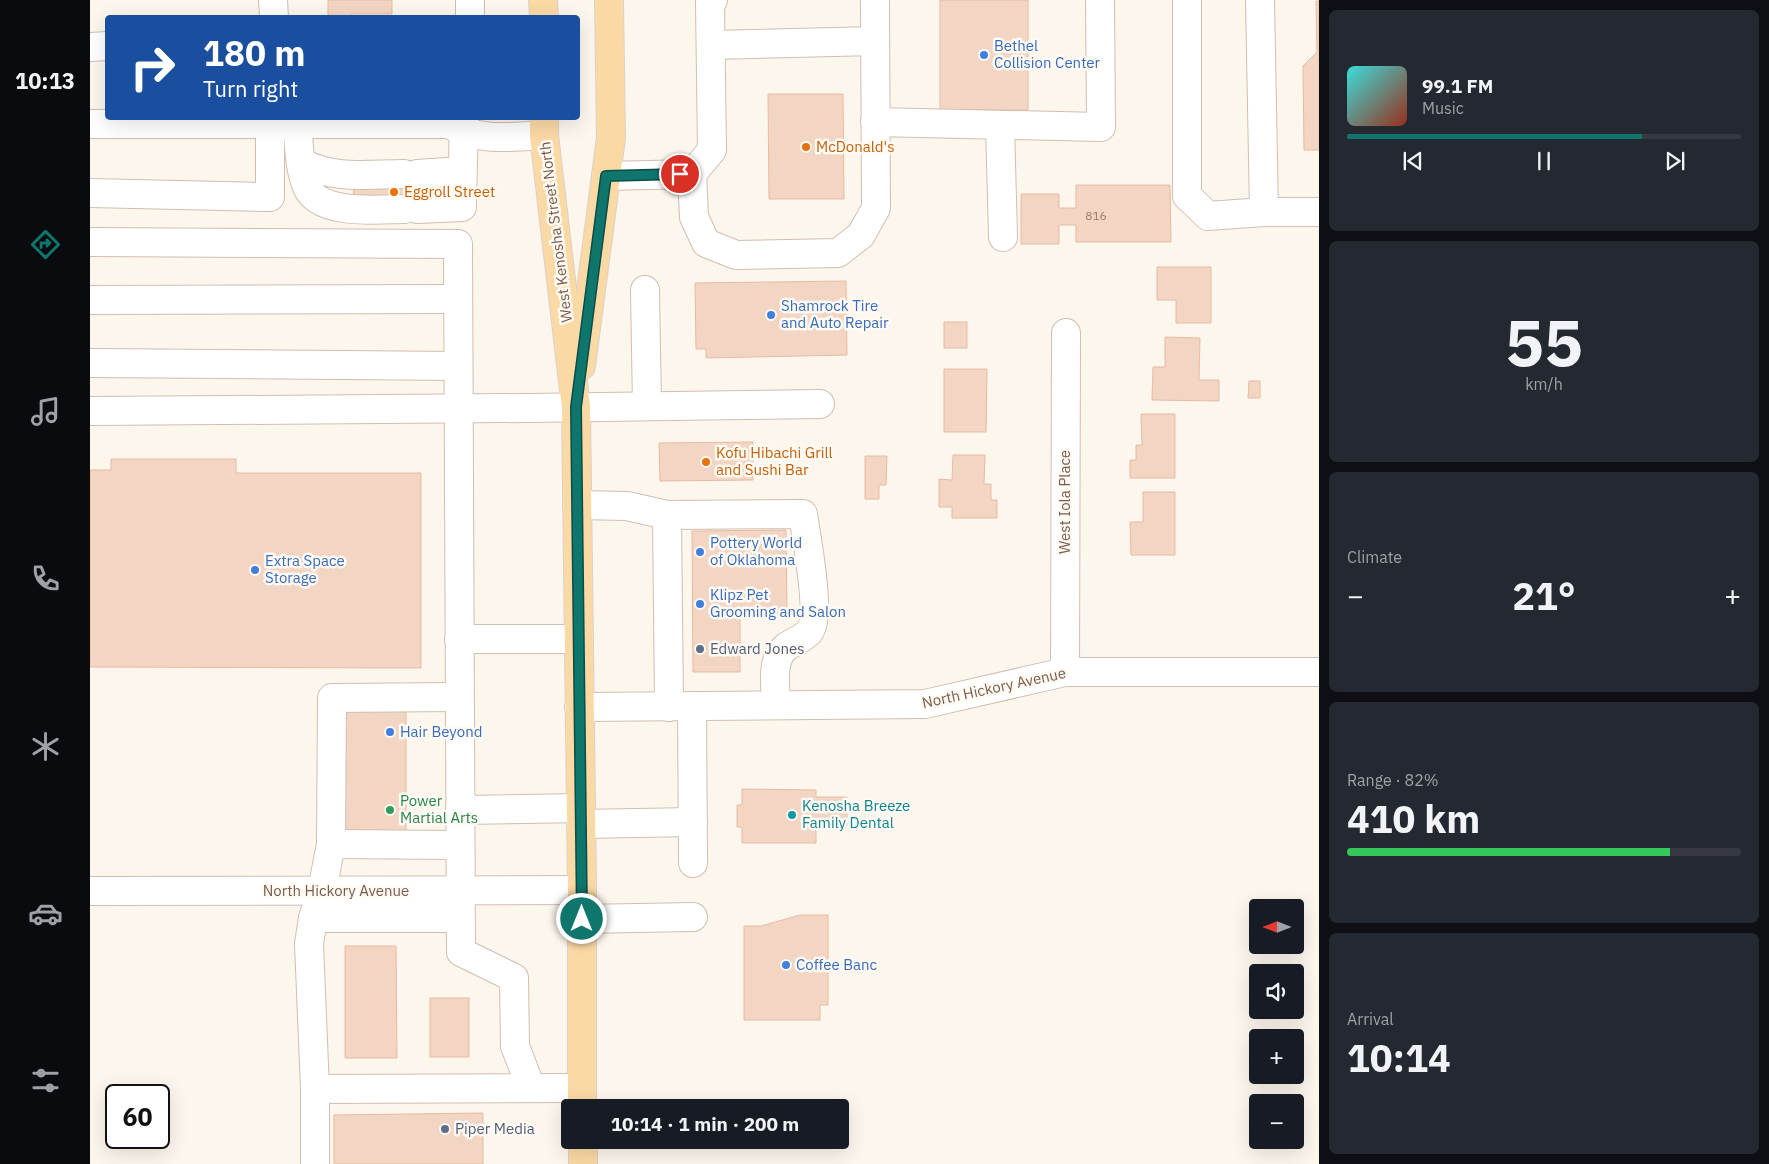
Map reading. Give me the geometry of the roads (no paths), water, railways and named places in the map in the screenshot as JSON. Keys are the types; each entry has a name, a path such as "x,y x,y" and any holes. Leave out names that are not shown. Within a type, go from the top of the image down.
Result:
{"main road":[{"path":"544,0 544,15"},
{"name":"West Kenosha Street North","path":"576,407 611,138 609,0"},
{"name":"West Kenosha Street North","path":"544,126 576,407 582,890 582,1098"},
{"path":"582,1149 583,1164"}],"street":[{"path":"274,0 274,15"},
{"path":"470,0 470,15"},
{"path":"713,0 710,3 712,150 692,174 694,217 706,242 736,255 838,253 861,235 876,208 876,0"},
{"path":"876,122 1101,127 1100,0"},
{"path":"1187,0 1187,196 1208,216 1264,212 1319,212"},
{"path":"1260,0 1264,212"},
{"path":"711,45 876,41"},
{"path":"90,46 105,46"},
{"path":"90,194 270,197 270,120"},
{"path":"90,124 270,120 449,124 463,125 486,137 544,126"},
{"path":"297,122 302,162 308,188 315,197 323,202 342,208 411,210 462,206 463,125"},
{"path":"1000,125 1003,237"},
{"path":"302,162 319,171 331,174 411,174 462,171"},
{"path":"606,176 692,174"},
{"path":"90,242 458,244 461,952 514,978 515,1046 531,1088"},
{"path":"645,290 647,406"},
{"path":"90,300 458,299"},
{"name":"West Iola Place","path":"1065,672 1066,333"},
{"path":"90,363 458,366"},
{"path":"90,411 458,409 820,404"},
{"path":"577,505 628,506 667,515 803,514 814,592 813,621 809,632 782,650 776,664 776,706"},
{"path":"667,515 681,706 692,822 693,863"},
{"path":"459,639 579,639"},
{"name":"North Hickory Avenue","path":"579,707 925,704 1065,672 1319,672"},
{"path":"315,1164 315,1089 309,944 312,918 322,892 331,844 332,698 459,697"},
{"path":"460,810 692,822"},
{"path":"331,844 460,845"},
{"name":"North Hickory Avenue","path":"90,891 582,890"},
{"path":"312,918 460,918"},
{"path":"582,919 692,918"},
{"path":"315,1089 531,1088 582,1098"}],"place":[{"name":"Bethel Collision Center","path":"984,55"},
{"name":"McDonald's","path":"806,147"},
{"name":"Eggroll Street","path":"394,192"},
{"name":"Shamrock Tire and Auto Repair","path":"771,315"},
{"name":"Kofu Hibachi Grill and Sushi Bar","path":"706,462"},
{"name":"Pottery World of Oklahoma","path":"700,552"},
{"name":"Extra Space Storage","path":"255,570"},
{"name":"Klipz Pet Grooming and Salon","path":"700,604"},
{"name":"Edward Jones","path":"700,649"},
{"name":"Hair Beyond","path":"390,732"},
{"name":"Power Martial Arts","path":"390,810"},
{"name":"Kenosha Breeze Family Dental","path":"792,815"},
{"name":"Coffee Banc","path":"786,965"},
{"name":"Piper Media","path":"445,1129"}]}
